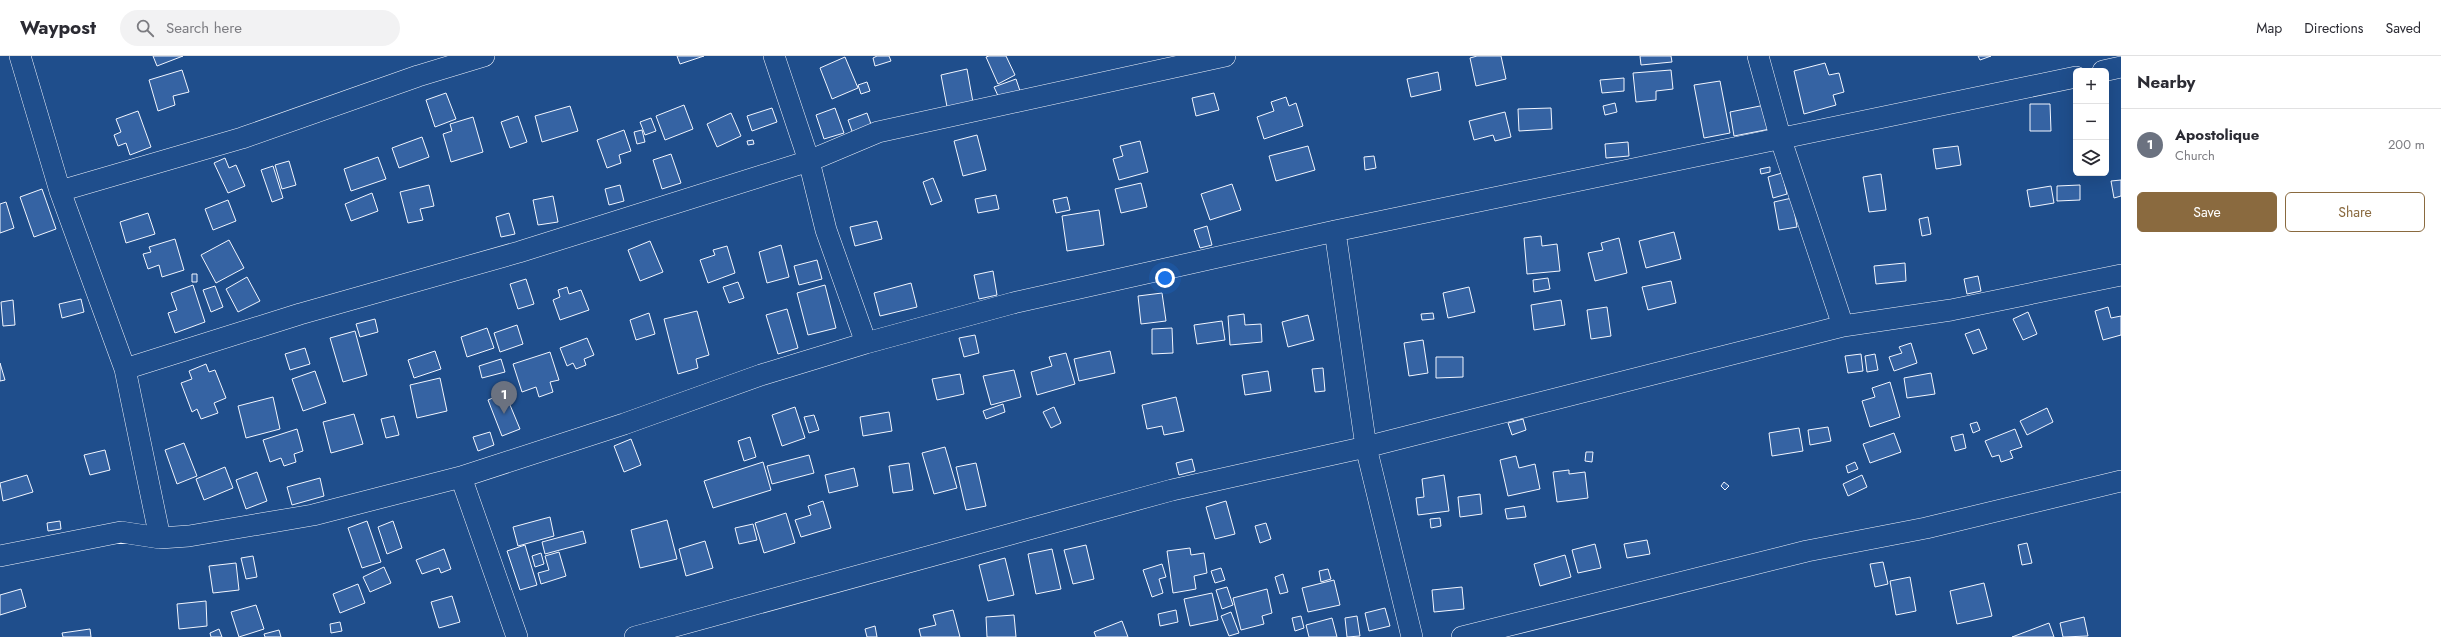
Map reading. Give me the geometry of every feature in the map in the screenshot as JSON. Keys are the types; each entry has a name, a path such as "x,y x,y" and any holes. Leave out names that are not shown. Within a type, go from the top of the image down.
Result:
{"street":[{"path":"20,56 60,191 125,369 160,538"},
{"path":"60,191 242,138 418,76 484,56"},
{"path":"774,56 809,161 826,230 866,343"},
{"path":"125,369 300,314 519,252 809,161 878,132 1224,56"},
{"path":"1758,56 1781,140 1843,326"},
{"path":"2109,70 2121,67"},
{"path":"0,556 121,532 160,538 188,536 313,515 461,477 624,424 761,375 866,343 1013,303 1335,232 1781,140 2073,78"},
{"path":"1335,232 1366,448 1412,637"},
{"path":"635,637 1172,490 1366,448 1843,326 1951,310 2121,275"},
{"path":"461,477 517,637"},
{"path":"1462,637 1807,551 1926,528 2121,481"}],"building":[{"path":"153,56 183,56 157,66"},
{"path":"677,56 704,56 680,64"},
{"path":"877,56 889,56 891,61 875,66 873,58"},
{"path":"1006,56 1015,75 998,84 986,57"},
{"path":"1477,56 1501,56 1506,79 1476,86 1470,58"},
{"path":"1640,56 1671,56 1672,62 1641,65"},
{"path":"1978,56 1991,56 1980,60"},
{"path":"845,57 858,88 832,99 820,68"},
{"path":"1825,63 1829,75 1839,73 1844,92 1833,95 1836,105 1804,114 1794,71"},
{"path":"967,69 974,108 948,112 941,75"},
{"path":"182,70 189,92 173,96 175,105 158,111 149,80"},
{"path":"1671,70 1673,89 1656,91 1656,100 1636,102 1633,73"},
{"path":"1438,72 1441,90 1411,97 1407,79"},
{"path":"1624,78 1624,91 1602,93 1600,80"},
{"path":"1016,79 1020,91 999,98 994,87"},
{"path":"1720,81 1730,133 1704,138 1694,85"},
{"path":"867,82 870,91 861,94 858,85"},
{"path":"446,93 456,119 435,127 426,100"},
{"path":"1214,93 1219,110 1196,116 1192,98"},
{"path":"1286,97 1289,106 1296,103 1303,126 1264,139 1257,117 1274,111 1271,102"},
{"path":"1615,103 1617,112 1605,115 1603,106"},
{"path":"2030,104 2050,104 2051,131 2030,131"},
{"path":"684,105 693,129 665,140 656,116"},
{"path":"1765,105 1770,129 1734,136 1730,112"},
{"path":"570,106 578,131 542,142 535,116"},
{"path":"772,108 777,122 752,131 747,116"},
{"path":"835,108 844,133 824,139 816,115"},
{"path":"1551,108 1552,129 1519,131 1518,109"},
{"path":"138,111 151,147 130,155 126,143 118,146 114,135 121,132 116,119"},
{"path":"1505,112 1511,137 1495,141 1493,135 1474,140 1469,121"},
{"path":"731,113 741,136 717,147 707,124"},
{"path":"867,113 872,127 853,134 848,120"},
{"path":"518,116 527,142 510,148 501,122"},
{"path":"473,117 483,152 451,162 443,134 452,131 450,124"},
{"path":"651,118 656,131 645,135 640,122"},
{"path":"624,130 631,151 619,155 621,163 607,168 597,140"},
{"path":"642,130 645,142 637,144 634,132"},
{"path":"977,135 986,170 963,176 954,141"},
{"path":"422,137 429,157 399,168 392,148"},
{"path":"753,140 754,144 748,145 747,141"},
{"path":"1140,141 1148,172 1119,180 1113,159 1123,156 1120,146"},
{"path":"1628,142 1629,156 1606,158 1605,144"},
{"path":"1308,146 1315,170 1276,181 1269,156"},
{"path":"1958,146 1961,165 1936,169 1933,149"},
{"path":"671,154 681,183 662,189 653,160"},
{"path":"1374,156 1376,168 1365,170 1364,157"},
{"path":"378,157 386,179 351,191 344,169"},
{"path":"225,158 229,168 236,165 245,186 228,193 214,163"},
{"path":"289,161 296,185 282,189 275,165"},
{"path":"273,166 283,198 272,202 261,170"},
{"path":"1770,167 1770,172 1761,174 1760,169"},
{"path":"1782,173 1787,194 1773,198 1768,177"},
{"path":"1881,174 1886,210 1869,212 1863,177"},
{"path":"933,178 942,201 931,205 923,182"},
{"path":"2121,180 2121,196 2114,198 2111,181"},
{"path":"1141,183 1147,207 1121,213 1115,189"},
{"path":"1232,184 1241,210 1210,220 1201,194"},
{"path":"429,185 434,206 420,209 423,220 408,223 400,192"},
{"path":"620,185 624,201 609,205 605,189"},
{"path":"2080,185 2080,200 2057,201 2057,186"},
{"path":"2051,186 2054,203 2030,207 2027,190"},
{"path":"42,189 56,229 34,237 20,197"},
{"path":"372,193 378,211 351,221 345,204"},
{"path":"996,195 999,209 978,213 975,199"},
{"path":"553,196 558,222 538,225 533,200"},
{"path":"1067,197 1070,210 1056,213 1053,200"},
{"path":"1792,198 1797,227 1779,230 1774,202"},
{"path":"228,200 236,221 213,230 205,209"},
{"path":"6,202 14,228 0,233 0,204"},
{"path":"1099,210 1104,245 1067,251 1062,216"},
{"path":"148,213 155,234 126,243 120,222"},
{"path":"509,213 515,234 501,237 496,217"},
{"path":"1928,217 1931,234 1922,236 1919,219"},
{"path":"877,221 882,239 855,246 850,227"},
{"path":"1207,226 1212,245 1200,248 1194,230"},
{"path":"1674,232 1681,259 1646,268 1639,241"},
{"path":"1541,236 1542,246 1557,244 1560,271 1527,274 1524,238"},
{"path":"1619,238 1627,273 1595,281 1588,253 1603,250 1601,243"},
{"path":"175,239 184,270 162,277 159,265 148,269 143,254 151,252 149,247"},
{"path":"229,240 244,268 216,283 201,255"},
{"path":"650,241 663,272 640,281 628,250"},
{"path":"781,245 789,277 767,283 759,252"},
{"path":"727,246 735,273 708,283 700,260 715,255 713,250"},
{"path":"817,260 822,279 799,285 794,266"},
{"path":"1905,263 1906,281 1876,284 1874,266"},
{"path":"993,271 997,295 979,299 974,275"},
{"path":"192,274 197,274 197,282 192,282"},
{"path":"1978,276 1981,291 1967,294 1964,279"},
{"path":"247,277 260,301 238,312 226,289"},
{"path":"1548,278 1550,289 1534,292 1533,280"},
{"path":"526,279 534,304 518,309 510,284"},
{"path":"1671,281 1676,303 1648,310 1642,287"},
{"path":"738,282 744,298 729,303 723,287"},
{"path":"911,283 917,307 880,316 874,293"},
{"path":"193,285 205,322 175,333 168,313 177,310 171,293"},
{"path":"825,285 836,328 808,335 797,293"},
{"path":"215,286 223,307 211,312 203,290"},
{"path":"567,287 569,294 581,290 589,310 560,320 553,300 560,297 558,290"},
{"path":"1469,287 1475,312 1448,318 1443,293"},
{"path":"1162,293 1166,321 1141,324 1138,296"},
{"path":"81,299 84,312 62,318 59,304"},
{"path":"13,300 15,325 3,326 1,302"},
{"path":"1561,300 1565,325 1534,330 1531,305"},
{"path":"1607,307 1611,336 1591,339 1587,310"},
{"path":"2108,307 2111,318 2121,316 2121,335 2103,340 2095,311"},
{"path":"787,309 798,348 778,354 766,315"},
{"path":"697,311 709,355 696,359 698,368 678,374 664,319"},
{"path":"2028,312 2037,334 2023,340 2013,319"},
{"path":"649,313 655,334 636,340 630,320"},
{"path":"1433,313 1434,319 1422,320 1421,314"},
{"path":"1244,314 1245,325 1261,324 1262,342 1230,345 1228,316"},
{"path":"1308,315 1314,340 1288,347 1282,322"},
{"path":"375,319 378,332 360,337 356,324"},
{"path":"1222,321 1225,340 1197,344 1194,325"},
{"path":"517,325 523,344 500,352 494,333"},
{"path":"487,328 494,348 467,357 461,337"},
{"path":"1172,328 1173,353 1152,354 1152,329"},
{"path":"1979,329 1987,349 1973,354 1965,334"},
{"path":"355,331 367,375 343,382 330,338"},
{"path":"975,335 979,353 964,357 959,338"},
{"path":"587,338 594,355 584,359 586,365 576,369 573,363 567,366 560,348"},
{"path":"1423,340 1428,373 1409,376 1404,343"},
{"path":"1911,343 1917,363 1894,371 1889,357 1902,353 1899,347"},
{"path":"305,348 310,364 290,370 285,354"},
{"path":"435,351 441,369 414,378 408,360"},
{"path":"1110,351 1115,373 1079,381 1074,359"},
{"path":"550,352 559,380 550,382 553,392 539,397 536,387 522,392 513,364"},
{"path":"1066,353 1075,384 1037,395 1031,372 1052,366 1049,357"},
{"path":"1861,354 1863,371 1848,373 1845,356"},
{"path":"1875,354 1878,370 1867,372 1865,356"},
{"path":"1436,357 1463,357 1463,377 1436,378"},
{"path":"501,359 505,372 482,378 479,366"},
{"path":"0,363 5,380 0,381"},
{"path":"206,364 209,372 215,370 226,398 214,403 218,413 201,419 197,409 192,412 181,383 192,379 189,371"},
{"path":"1323,368 1325,391 1315,392 1312,369"},
{"path":"1014,370 1021,397 991,405 983,376"},
{"path":"315,371 326,403 303,411 292,379"},
{"path":"1268,371 1271,391 1245,395 1242,375"},
{"path":"1931,373 1935,394 1907,398 1904,378"},
{"path":"960,374 964,394 937,400 932,379"},
{"path":"440,378 447,411 417,418 410,385"},
{"path":"1890,382 1900,417 1870,427 1862,401 1875,397 1872,388"},
{"path":"505,393 520,429 502,436 488,400"},
{"path":"273,397 280,429 246,438 238,406"},
{"path":"1176,397 1184,431 1164,435 1162,426 1147,429 1142,405"},
{"path":"1003,404 1005,412 986,419 983,411"},
{"path":"795,407 805,438 782,446 772,415"},
{"path":"1054,407 1061,423 1051,428 1043,412"},
{"path":"2047,408 2053,422 2027,435 2020,421"},
{"path":"889,412 892,431 863,436 860,417"},
{"path":"354,414 363,444 331,453 323,422"},
{"path":"814,415 819,430 809,433 804,417"},
{"path":"394,416 399,435 386,438 381,419"},
{"path":"1523,419 1526,430 1512,435 1508,423"},
{"path":"1977,422 1980,430 1973,433 1970,424"},
{"path":"1828,427 1831,441 1810,445 1808,430"},
{"path":"1799,428 1803,451 1772,456 1769,433"},
{"path":"297,429 303,451 294,454 296,462 284,466 281,458 270,462 263,440"},
{"path":"2015,429 2022,447 2010,451 2013,458 2001,462 1999,455 1992,457 1985,441"},
{"path":"490,432 494,445 478,451 473,437"},
{"path":"1894,433 1901,452 1870,463 1863,444"},
{"path":"1963,434 1966,448 1955,451 1951,437"},
{"path":"750,437 756,457 744,461 738,441"},
{"path":"631,439 641,465 624,472 614,446"},
{"path":"184,443 197,476 177,484 165,450"},
{"path":"945,447 957,488 934,494 922,453"},
{"path":"105,450 110,470 90,475 84,455"},
{"path":"1586,452 1593,452 1592,462 1585,461"},
{"path":"809,455 814,473 772,484 767,466"},
{"path":"1516,456 1519,468 1535,464 1540,489 1508,496 1500,460"},
{"path":"1192,459 1195,471 1179,475 1176,463"},
{"path":"763,462 771,490 713,508 704,481"},
{"path":"1855,462 1858,469 1848,473 1846,466"},
{"path":"909,463 913,490 893,493 889,466"},
{"path":"976,463 986,506 966,510 956,467"},
{"path":"225,467 233,488 204,500 196,479"},
{"path":"854,468 858,486 829,493 825,475"},
{"path":"1569,470 1569,474 1585,472 1588,498 1557,502 1553,472"},
{"path":"257,472 267,501 246,509 236,480"},
{"path":"27,475 33,492 3,501 0,483"},
{"path":"1444,475 1449,511 1418,515 1416,498 1424,497 1422,479"},
{"path":"1862,475 1867,487 1848,496 1843,484"},
{"path":"320,478 324,496 292,505 287,487"},
{"path":"1724,482 1729,486 1725,490 1721,486"},
{"path":"1480,494 1482,514 1460,517 1458,497"},
{"path":"823,501 831,528 801,537 795,520 811,515 808,506"},
{"path":"1226,501 1235,534 1215,539 1206,507"},
{"path":"1524,506 1526,517 1507,519 1505,509"},
{"path":"786,513 795,543 764,553 755,523"},
{"path":"550,517 554,536 518,546 513,527"},
{"path":"1440,518 1441,526 1431,528 1430,519"},
{"path":"667,520 677,559 640,568 631,530"},
{"path":"60,521 61,529 48,531 47,523"},
{"path":"367,521 381,562 362,568 348,528"},
{"path":"393,521 402,548 387,554 378,527"},
{"path":"1266,523 1271,539 1260,543 1255,526"},
{"path":"753,524 757,540 739,544 735,528"},
{"path":"583,531 586,543 545,554 542,542"},
{"path":"1647,540 1650,554 1627,558 1624,544"},
{"path":"705,541 713,568 686,576 679,549"},
{"path":"2027,543 2032,563 2022,565 2018,545"},
{"path":"1595,544 1601,568 1578,573 1572,550"},
{"path":"525,545 537,585 520,590 507,551"},
{"path":"1086,545 1094,579 1073,584 1064,550"},
{"path":"1190,548 1191,555 1204,553 1207,573 1194,576 1196,589 1173,593 1167,551"},
{"path":"444,549 451,569 441,573 439,568 422,574 416,560"},
{"path":"1052,549 1061,589 1036,594 1028,554"},
{"path":"559,552 566,576 541,584 538,573 549,570 545,556"},
{"path":"541,553 544,564 535,567 532,556"},
{"path":"1565,555 1571,577 1540,586 1534,564"},
{"path":"253,556 257,577 246,579 241,558"},
{"path":"1005,558 1014,595 988,601 979,565"},
{"path":"1883,562 1888,584 1875,587 1870,564"},
{"path":"236,563 239,590 213,593 209,566"},
{"path":"1162,564 1166,577 1159,579 1163,593 1152,597 1143,570"},
{"path":"384,567 391,583 370,592 363,577"},
{"path":"1221,568 1225,580 1215,583 1211,571"},
{"path":"1328,569 1331,579 1321,582 1319,571"},
{"path":"1283,574 1288,592 1280,594 1275,577"},
{"path":"1910,577 1916,611 1896,615 1890,581"},
{"path":"1334,580 1340,605 1308,612 1302,588"},
{"path":"1984,583 1992,616 1957,624 1950,591"},
{"path":"358,584 365,603 340,613 333,594"},
{"path":"1227,587 1233,605 1222,609 1216,590"},
{"path":"1462,587 1464,609 1434,612 1432,590"},
{"path":"21,589 26,607 0,615 0,595"},
{"path":"1267,589 1272,613 1262,616 1264,624 1241,630 1233,598"},
{"path":"1212,593 1218,620 1190,626 1184,599"},
{"path":"452,596 460,622 439,628 431,602"},
{"path":"206,601 207,626 179,629 177,604"},
{"path":"256,605 264,629 239,637 231,612"},
{"path":"1385,608 1390,626 1369,631 1365,613"},
{"path":"953,610 960,637 921,637 919,629 936,625 933,615"},
{"path":"1176,610 1178,622 1160,626 1158,614"},
{"path":"1231,612 1239,633 1229,636 1221,616"},
{"path":"1014,615 1016,637 987,637 986,617"},
{"path":"1301,616 1304,628 1295,631 1292,618"},
{"path":"1357,616 1360,636 1347,637 1345,618"},
{"path":"2084,617 2088,636 2063,637 2060,623"},
{"path":"1332,618 1337,637 1309,637 1306,625"},
{"path":"1122,621 1128,637 1096,637 1094,632"},
{"path":"340,622 342,631 331,633 330,624"},
{"path":"2049,623 2054,637 2012,637"},
{"path":"875,626 877,637 867,637 865,629"},
{"path":"90,629 91,637 63,637 62,633"},
{"path":"219,629 222,637 211,637 210,633"},
{"path":"279,630 281,637 265,637 264,634"}],"place":[{"name":"Apostolique","path":"504,414"}]}
